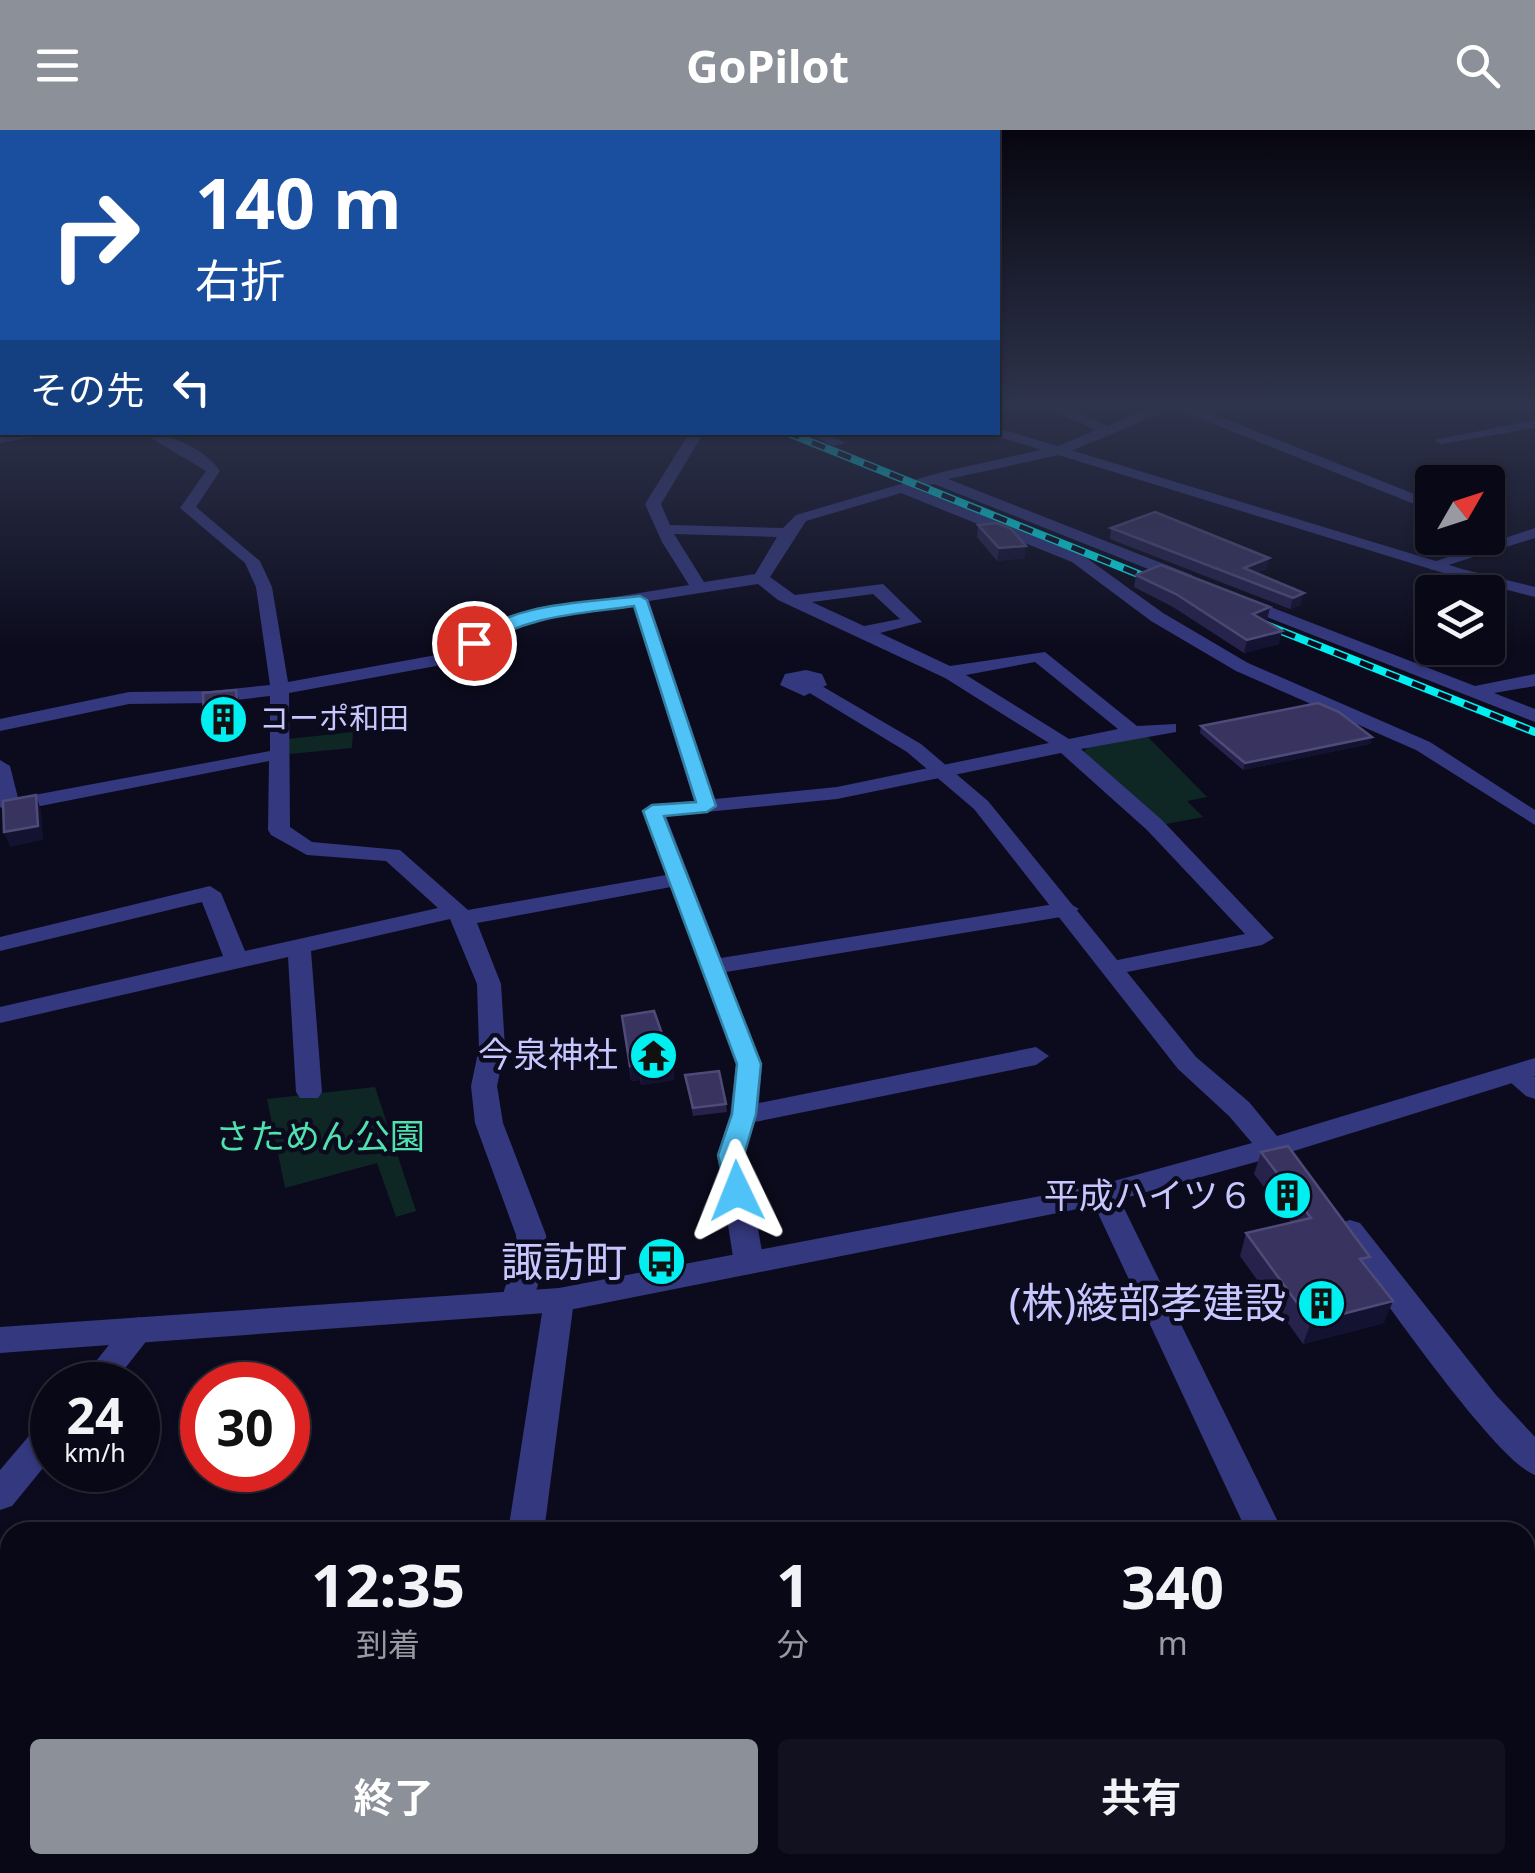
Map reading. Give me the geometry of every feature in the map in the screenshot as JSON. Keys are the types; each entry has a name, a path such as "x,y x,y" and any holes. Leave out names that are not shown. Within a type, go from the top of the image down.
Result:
{"street":[{"path":"202,486 188,508 252,560 264,587 280,690 279,830 307,848 392,856 459,914 489,984 492,1048 484,1086 489,1123 531,1235 532,1251 515,1303"},
{"path":"664,486 653,504 663,529 700,588"},
{"path":"760,578 786,533 808,515 912,486"},
{"path":"952,486 1208,588"},
{"path":"1176,486 1432,565 1535,592"},
{"path":"1382,486 1415,499"},
{"path":"904,489 1078,559 1157,616 1242,668 1423,746 1535,819"},
{"path":"663,529 786,533"},
{"path":"1432,565 1508,538 1535,533"},
{"path":"0,725 129,698 210,697 280,690 441,660 497,627 534,616 760,578 792,600 996,699 1067,747 1153,822 1262,938 1112,968"},
{"path":"792,600 878,588 913,622 858,632"},
{"path":"1227,595 1535,716"},
{"path":"640,600 707,806"},
{"path":"943,673 1039,656 1133,732"},
{"path":"780,663 876,722 981,805 1187,1062 1306,1175"},
{"path":"1472,692 1535,680"},
{"path":"749,1263 731,1155 744,1114 749,1064 652,811 838,793 1133,732 1169,728"},
{"path":"0,766 10,806 265,756"},
{"path":"0,1015 459,914 680,878"},
{"path":"0,944 210,893 237,961"},
{"path":"714,967 1067,909"},
{"path":"300,947 310,1092"},
{"path":"744,1114 1036,1056"},
{"path":"0,1340 559,1300 1103,1194 1528,1077"},
{"path":"1103,1194 1260,1522"},
{"path":"1330,1206 1484,1404 1535,1460"},
{"path":"527,1522 559,1300"},
{"path":"112,1362 139,1330"},
{"path":"0,1495 30,1459"}],"green space":[{"path":"353,732 352,748 289,754 288,739"},
{"path":"1145,734 1207,797 1187,801 1203,817 1166,824 1084,752 1088,746"},
{"name":"さためん公園","path":"375,1087 416,1211 396,1217 377,1163 285,1188 267,1099"}],"building":[{"path":"1155,512 1269,558 1244,568 1304,593 1293,598 1111,528"},
{"path":"997,523 1011,529 1026,546 999,548 978,525"},
{"path":"1161,565 1270,607 1253,614 1282,631 1247,640 1176,594 1136,575"},
{"path":"236,690 239,719 204,724 203,693"},
{"path":"1318,703 1339,712 1372,737 1245,763 1201,726"},
{"path":"36,795 38,826 4,832 3,801"},
{"path":"654,1011 673,1065 640,1070 639,1064 630,1066 622,1016"},
{"path":"719,1071 726,1104 693,1108 685,1075"},
{"path":"1288,1146 1370,1257 1360,1259 1393,1301 1311,1322 1246,1233 1311,1218 1261,1152"}],"railway":[{"path":"921,486 1163,584"},
{"path":"1256,621 1535,732"}],"place":[{"name":"コーポ和田","path":"224,719"},
{"name":"今泉神社","path":"653,1055"},
{"name":"平成ハイツ６","path":"1288,1196"},
{"name":"諏訪町","path":"662,1262"},
{"name":"(株)綾部孝建設","path":"1321,1303"}],"route":[{"path":"474,643 497,627 534,616 640,600 707,806 652,811 749,1064 744,1114 731,1155 737,1191"}]}
